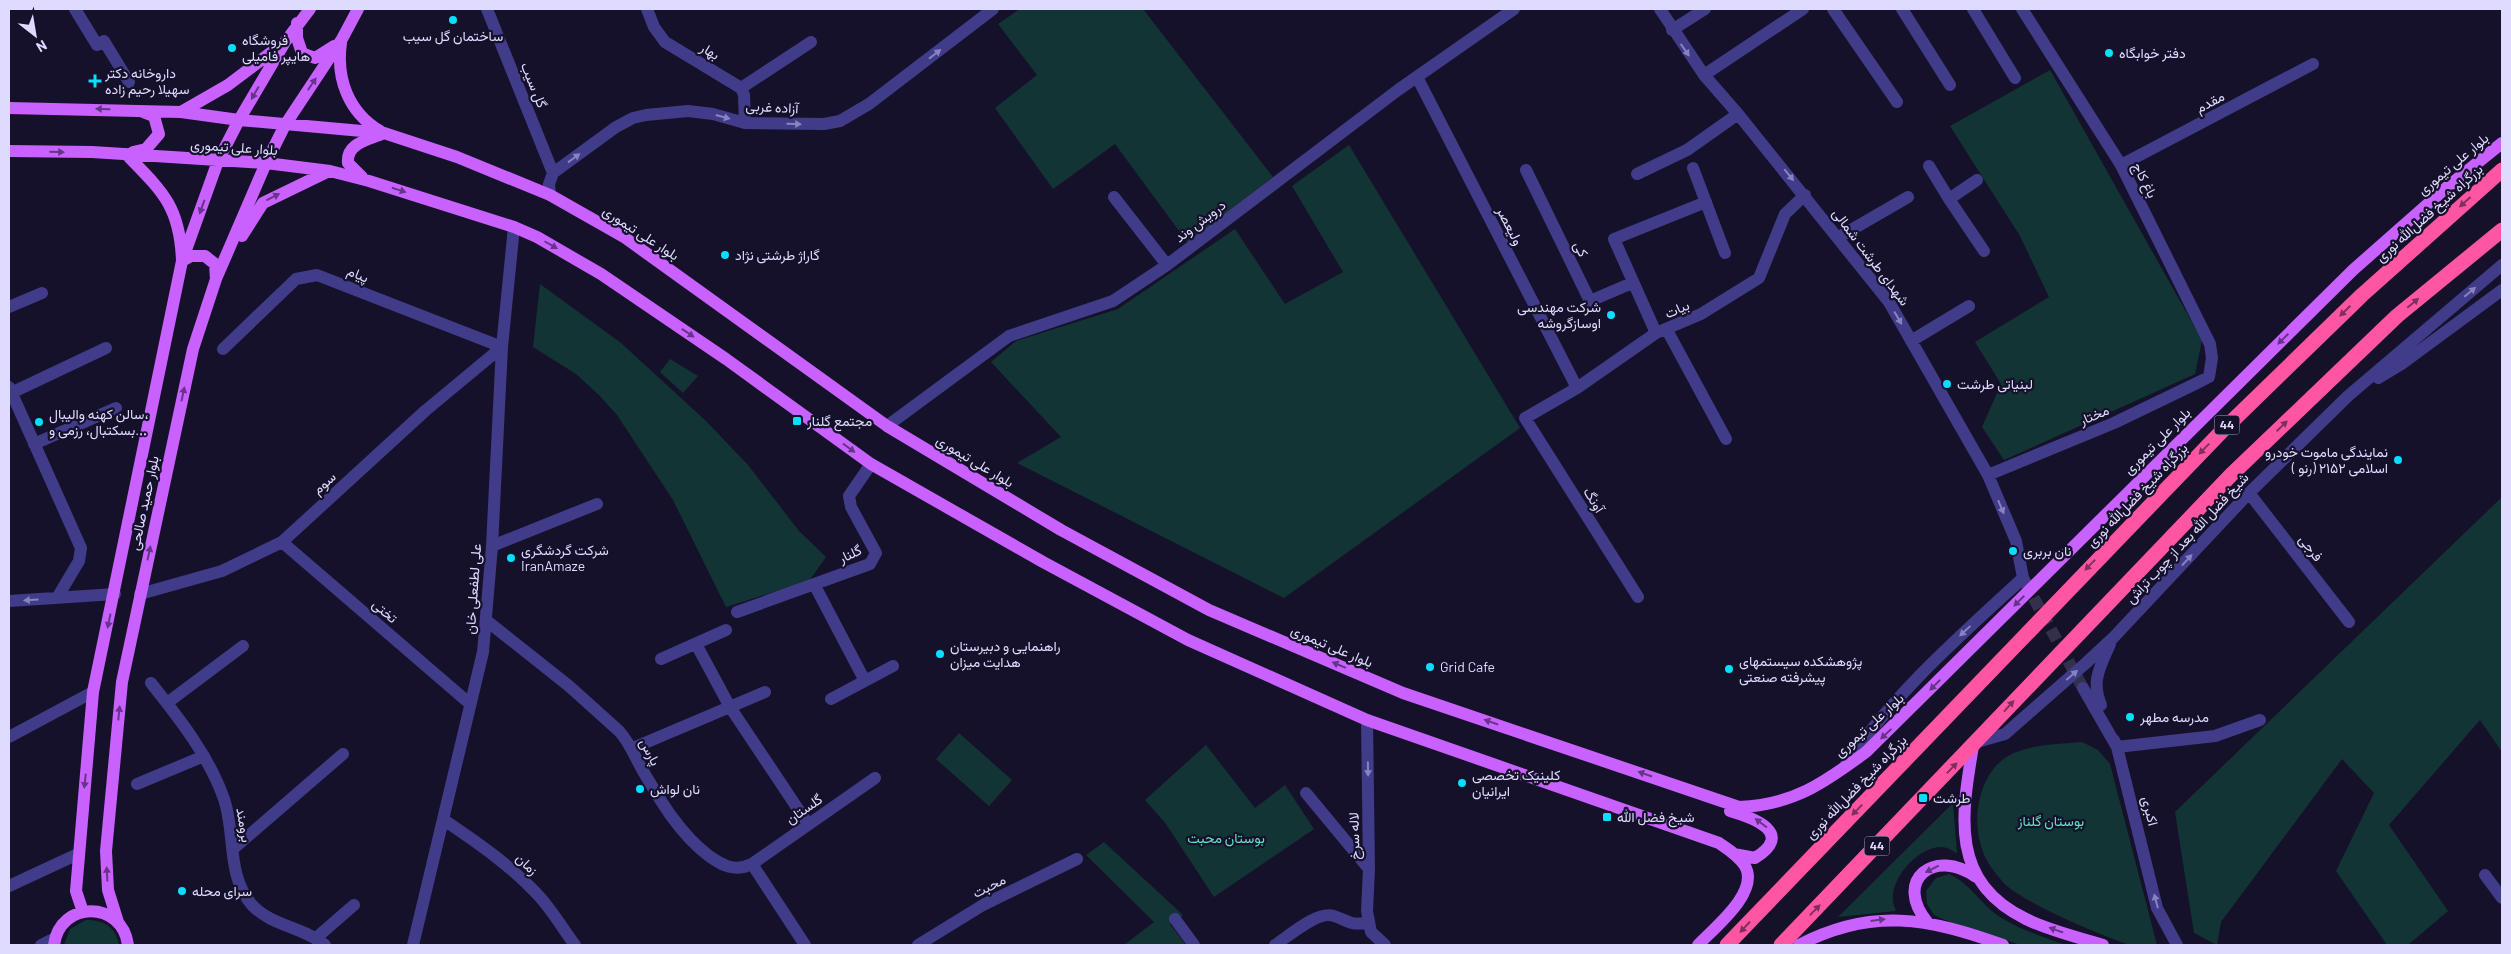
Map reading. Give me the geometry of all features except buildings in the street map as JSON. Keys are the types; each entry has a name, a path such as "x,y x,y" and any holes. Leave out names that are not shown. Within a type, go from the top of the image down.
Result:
{"highway":[{"name":"بزرگراه شیخ فضل‌الله نوری","path":"1727,945 2224,429 2362,295 2502,170"},
{"name":"44","path":"1781,945 2231,475 2397,316 2502,230"}],"main road":[{"name":"بلوار حمید صالحی","path":"83,912 76,891 93,692 115,594 182,261 218,161 238,120 284,42 297,23 310,9"},
{"name":"بلوار حمید صالحی","path":"128,945 124,929 118,922 108,890 106,851 122,682 192,349 216,279 266,162 284,125 342,39 358,9"},
{"path":"297,23 298,47 308,56 320,56 342,39"},
{"path":"342,39 339,58 346,94 355,109 367,123 384,133"},
{"path":"181,112 228,85 284,42"},
{"name":"بلوار علی تیموری","path":"9,108 136,109 181,112 284,125 384,133 457,158 550,195 624,238 887,426 1060,530 1209,610 1403,693 1739,807 1777,802 1816,788 1886,734 2159,460 2353,270 2446,188 2502,144"},
{"path":"126,154 146,149 159,134 154,116 136,109"},
{"path":"369,180 356,173 348,163 348,154 354,145 384,133"},
{"name":"بلوار علی تیموری","path":"9,151 126,154 218,161 266,162 330,171 369,180 514,227 537,237 601,274 726,359 872,464 1043,562 1188,640 1367,720 1719,843 1734,854 1745,866 1749,882 1741,900 1698,945"},
{"path":"126,154 157,186 174,211 181,238 182,261 191,256 209,258 214,264 216,279"},
{"path":"216,279 263,203 330,171"},
{"path":"1975,744 1966,786 1964,844 1976,877"},
{"path":"1666,782 1689,796 1751,817 1766,826 1771,836 1764,852 1755,858 1734,854"},
{"path":"1928,923 1914,900 1915,884 1919,878 1935,866 1946,864 1956,866 1976,877 2000,904 2027,920 2102,945"},
{"path":"55,942 65,922 83,912 101,912 118,922"},
{"path":"1798,945 1840,928 1864,922 1890,919 1928,923 1969,933 2003,945"}],"street":[{"path":"75,9 97,45 104,41 129,82"},
{"name":"گل سیب","path":"487,9 553,173"},
{"name":"بهار","path":"647,9 654,27 665,42 741,88"},
{"name":"آزاده غربی","path":"553,173 616,127 633,118 688,111 713,114 745,123 824,124 852,115 870,104 993,9"},
{"name":"درویش‌ وند","path":"887,426 1009,336 1113,301 1166,265 1417,78 1514,9"},
{"name":"شهدای طرشت شمالی","path":"1660,9 1672,30 1704,75 1805,195 1889,302 1988,476 2016,541 2024,580 1949,646 1863,739 1843,769"},
{"path":"1672,30 1705,9"},
{"path":"1704,75 1803,9"},
{"path":"1833,9 1897,102"},
{"path":"1902,9 1950,85"},
{"path":"1972,9 2015,78"},
{"name":"باغ کاج","path":"2022,9 2121,166 2210,344 2212,358 2209,377"},
{"path":"745,123 744,95 741,88 811,42"},
{"name":"مقدم","path":"2121,166 2313,64"},
{"name":"ولیعصر","path":"1417,78 1577,388"},
{"path":"1637,174 1686,150 1738,114"},
{"path":"1929,166 1948,199 1984,251"},
{"path":"1693,168 1726,253"},
{"name":"کی","path":"1526,170 1590,301 1632,282"},
{"path":"550,195 549,184 553,173"},
{"path":"1948,199 1977,180"},
{"name":"بیات","path":"1525,418 1577,388 1661,332 1701,314 1759,278 1785,214 1805,195"},
{"path":"1114,197 1166,265"},
{"path":"1839,237 1908,197"},
{"path":"1706,202 1614,239 1632,282 1726,439"},
{"name":"علی لطفعلی خان","path":"413,945 483,652 492,546 502,347 514,227"},
{"name":"شیخ فضل الله بعد از چوب تراش","path":"1975,744 2005,734 2113,638 2249,494 2348,396 2502,265"},
{"name":"پیام","path":"222,349 296,278 317,275 502,347"},
{"path":"2348,396 2403,363 2502,290"},
{"path":"9,307 42,293"},
{"path":"1912,341 1969,306"},
{"name":"سوم","path":"140,594 222,571 282,542 425,411 502,347"},
{"path":"57,598 79,561 81,548 10,390 106,348"},
{"name":"مختار","path":"1988,476 2114,423 2209,377"},
{"path":"34,444 116,408"},
{"name":"آونگ","path":"1525,418 1638,597"},
{"name":"گلنار","path":"737,612 870,564 874,560 876,553 851,506 849,496 872,464"},
{"name":"فرجی","path":"2249,494 2349,622"},
{"path":"492,546 597,504"},
{"name":"تختی","path":"282,542 470,703"},
{"path":"814,584 865,681"},
{"path":"9,602 115,594"},
{"name":"پارس","path":"487,621 569,686 619,731 632,748 652,786 684,832 721,865 742,868 752,864"},
{"path":"661,659 726,630"},
{"path":"2113,638 2098,670 2095,691 2117,747 2215,736 2260,720"},
{"path":"696,644 730,707 808,824"},
{"path":"168,704 242,646"},
{"path":"830,699 893,666"},
{"name":"برومند","path":"151,683 204,756 225,800 236,872 240,886 253,906 278,921 321,941"},
{"name":"اکبری","path":"2083,688 2117,747 2157,908 2177,945"},
{"path":"9,737 93,692"},
{"path":"632,748 765,692"},
{"name":"لاله سرخ","path":"1367,720 1370,870 1368,923"},
{"path":"233,849 343,754"},
{"path":"137,784 204,756"},
{"name":"گلستان","path":"752,864 875,778"},
{"path":"1306,793 1370,870"},
{"name":"زمان","path":"444,820 513,870 539,896 575,945"},
{"path":"9,886 78,854"},
{"name":"محبت","path":"918,945 983,906 1077,859"},
{"path":"752,864 805,945"},
{"path":"2485,875 2502,898"},
{"path":"321,941 354,905"},
{"path":"1275,945 1320,915 1334,916 1349,924 1368,923 1371,932 1385,945"},
{"path":"1175,919 1194,945"},
{"path":"41,945 55,942"}],"green space":[{"path":"1020,9 1143,9 1273,177 1188,243 1115,144 1053,189 995,108 1037,75 998,24"},
{"path":"2050,70 2202,340 2195,374 2004,460 1982,427 2001,384 1975,342 2049,297 2020,236 1950,126"},
{"path":"1349,145 1520,428 1284,598 1017,463 1061,437 991,362 1016,341 1118,309 1235,229 1285,304 1343,272 1292,186"},
{"path":"540,284 621,343 706,421 748,465 799,531 826,557 809,581 726,607 673,500 617,415 576,374 533,347"},
{"path":"670,359 698,376 683,393 660,372"},
{"path":"2502,497 2502,752 2480,720 2389,825 2448,911 2408,945 2387,945 2336,871 2374,793 2342,759 2221,922 2217,945 2194,933 2175,812"},
{"path":"959,733 1012,780 989,806 936,759"},
{"name":"بوستان گلناز","path":"2082,742 2098,750 2110,764 2157,945 2130,945 2042,908 2011,889 2002,881 1991,867 1983,852 1977,825 1980,796 1985,782 2002,760 2014,753 2030,748"},
{"name":"بوستان محبت","path":"1206,745 1255,808 1285,785 1314,829 1214,897 1166,824 1145,800"},
{"path":"1953,803 1957,853 1944,847 1933,848 1916,857 1908,864 1894,891 1893,901 1896,911 1838,917"},
{"path":"1104,842 1183,915 1170,924 1186,945 1124,945 1154,922 1086,855"},
{"path":"1949,874 1964,883 1987,907 2008,922 2065,945 2021,945 1952,923 1934,915 1927,904 1926,891 1936,878"},
{"path":"86,920 104,923 112,929 119,945 64,945 70,929"}],"tunnel":[{"path":"2025,582 2083,688"}],"place":[{"name":"ساختمان گل سیب","path":"453,20"},
{"name":"فروشگاه هایپر فامیلی","path":"232,48"},
{"name":"دفتر خوابگاه","path":"2109,53"},
{"name":"داروخانه دکتر سهیلا رحیم زاده","path":"95,81"},
{"name":"گاراژ طرشتی نژاد","path":"725,255"},
{"name":"شرکت مهندسی ا‌وسازگروشه","path":"1611,315"},
{"name":"لبنیاتی طرشت","path":"1947,384"},
{"name":"مجتمع گلنار","path":"797,421"},
{"name":"سالن کهنه والیبال، بسکتبال، رزمی و...","path":"39,422"},
{"name":"نمایندگی ماموت خودرو ( رنو) اسلامی ۲۱۵۲","path":"2398,460"},
{"name":"نان بربری","path":"2013,551"},
{"name":"شرکت گردشگری IranAmaze","path":"511,558"},
{"name":"راهنمایی و دبیرستان هدایت میزان","path":"940,654"},
{"name":"Grid Cafe","path":"1430,667"},
{"name":"پژوهشکده سیستمهای پیشرفته صنعتی","path":"1729,669"},
{"name":"مدرسه مطهر","path":"2130,717"},
{"name":"کلینیک تخصصی ایرانیان","path":"1462,783"},
{"name":"نان لواش","path":"640,789"},
{"name":"طرشت","path":"1923,798"},
{"name":"شیخ فضل الله","path":"1607,817"},
{"name":"سرای محله","path":"182,891"}]}
